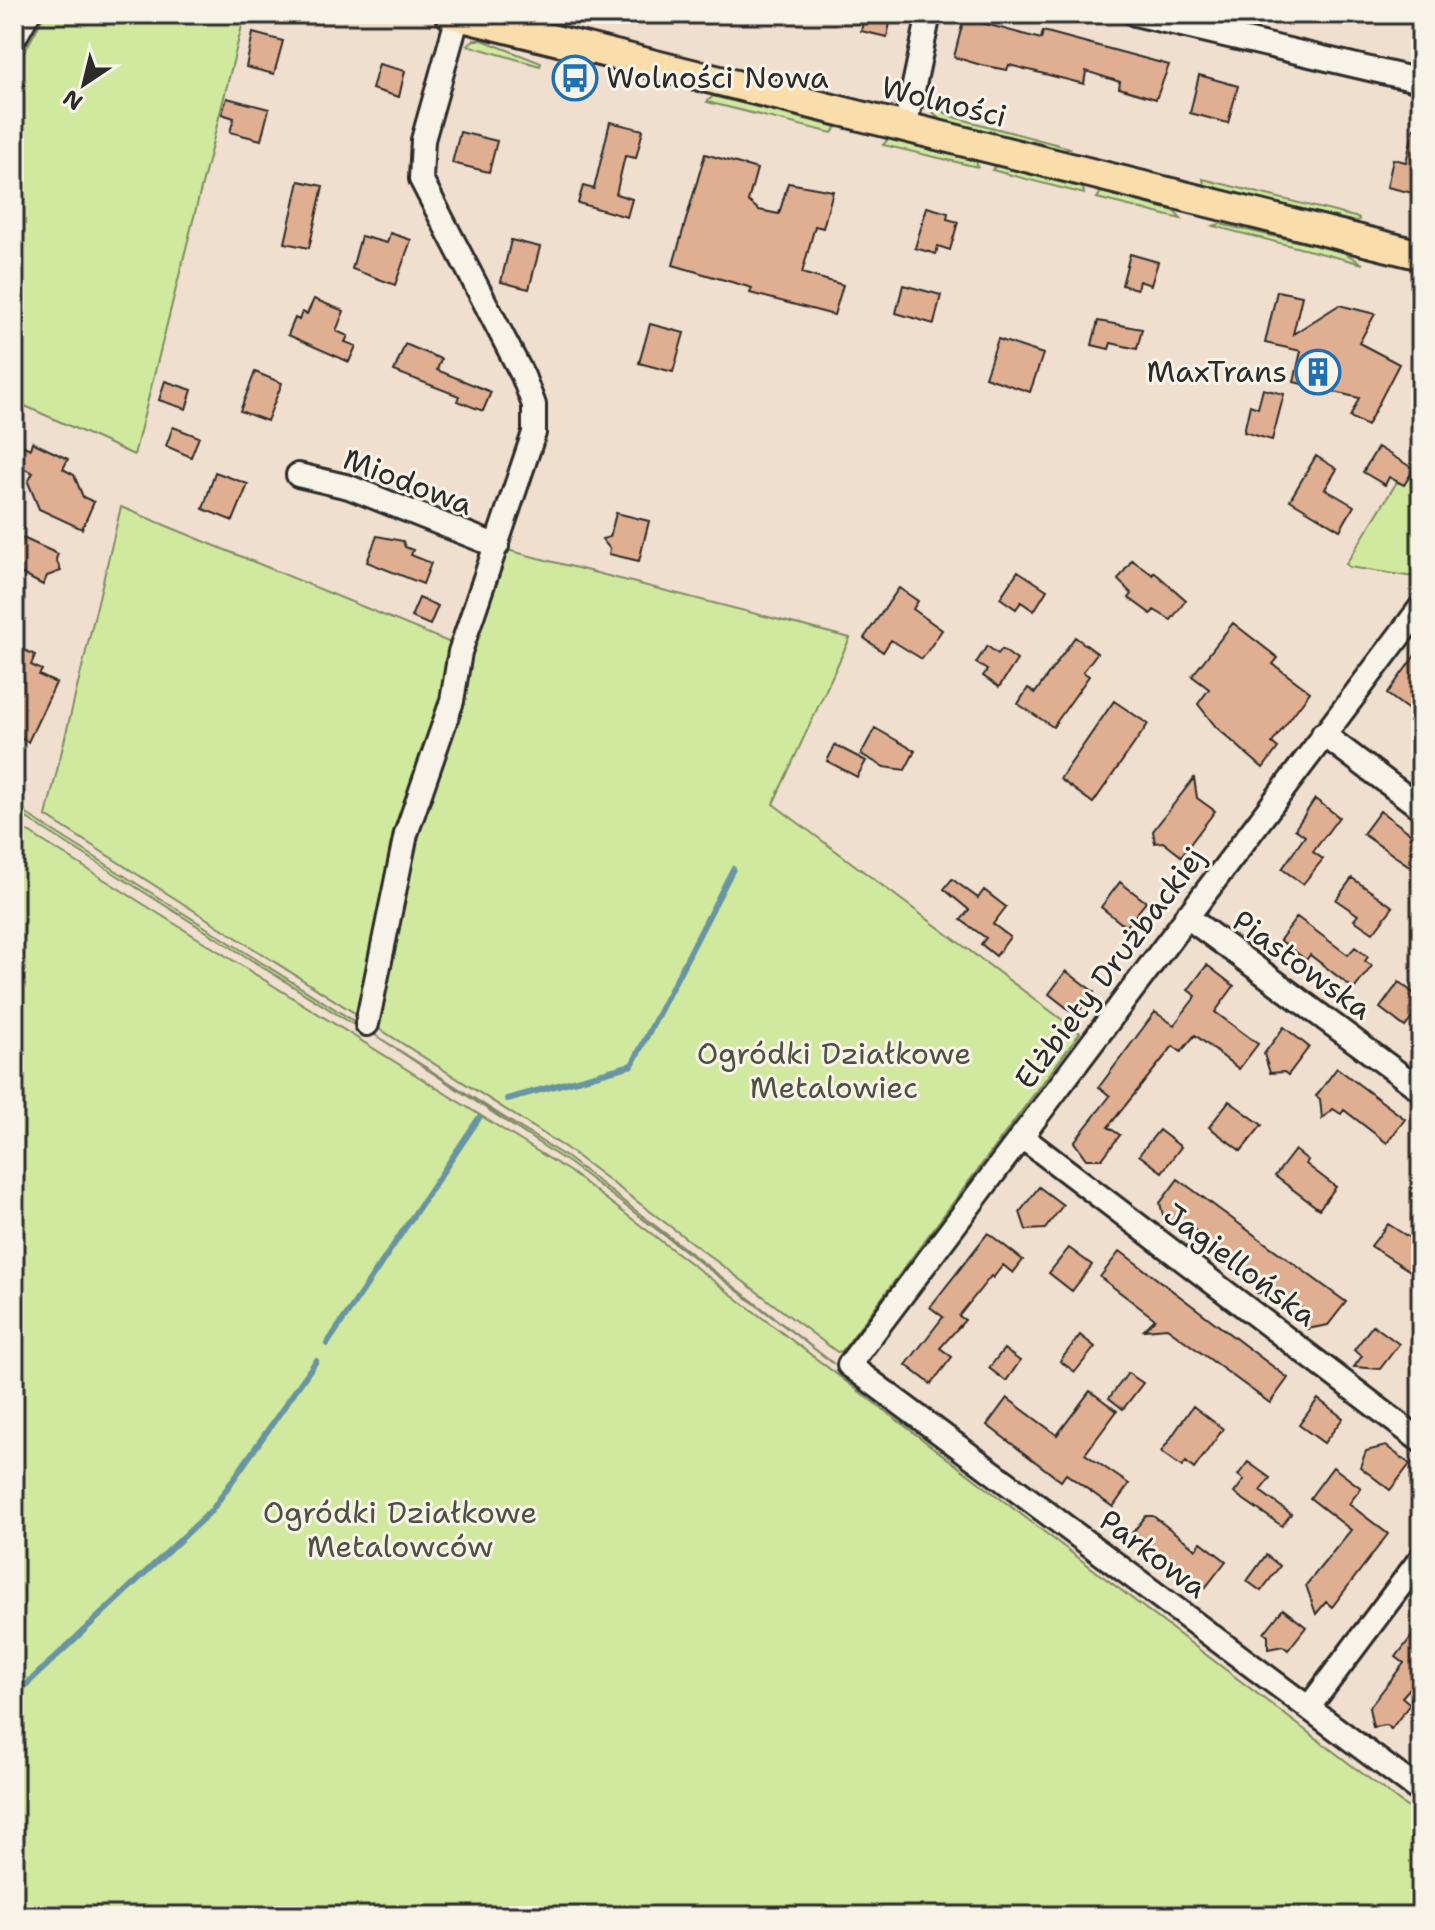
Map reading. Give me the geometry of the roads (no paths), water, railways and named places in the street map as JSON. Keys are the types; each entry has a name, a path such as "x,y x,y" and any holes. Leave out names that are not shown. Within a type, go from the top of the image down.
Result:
{"main road":[{"name":"Wolności","path":"454,15 1421,255"}],"street":[{"path":"14,39 28,14"},
{"path":"905,128 929,14"},
{"path":"1135,14 1421,81"},
{"path":"367,1024 406,834 437,750 455,687 460,652 529,454 534,405 523,376 421,179 423,140 454,15"},
{"name":"Miodowa","path":"298,475 349,487 497,546"},
{"name":"Elżbiety Drużbackiej","path":"849,1365 1323,734 1418,619"},
{"path":"1323,734 1421,808"},
{"name":"Piastowska","path":"1186,916 1421,1090"},
{"name":"Jagiellońska","path":"1022,1137 1421,1441"},
{"name":"Parkowa","path":"849,1365 1421,1792"},
{"path":"1309,1707 1421,1558"}],"waterway":[{"path":"507,1099 632,1065 733,869"},
{"path":"327,1344 479,1118"},
{"path":"14,1696 212,1510 316,1361"}],"place":[{"name":"Wolności Nowa","path":"575,78"},
{"name":"MaxTrans","path":"1318,372"}],"park label":[{"name":"Ogródki Działkowe Metalowiec","path":"834,1071"},
{"name":"Ogródki Działkowe Metalowców","path":"400,1530"}]}
